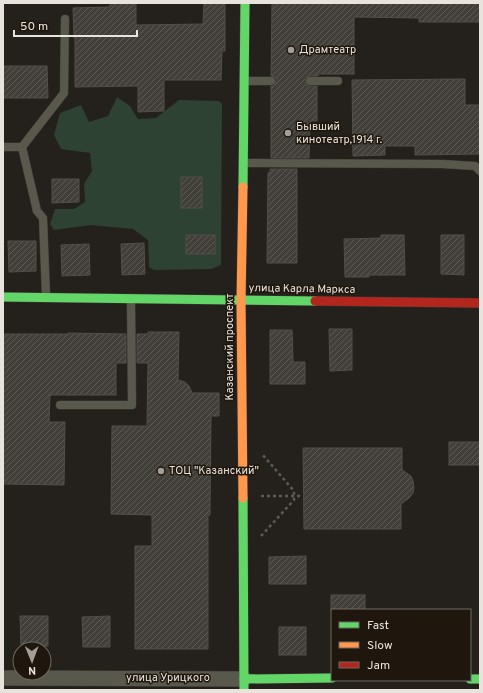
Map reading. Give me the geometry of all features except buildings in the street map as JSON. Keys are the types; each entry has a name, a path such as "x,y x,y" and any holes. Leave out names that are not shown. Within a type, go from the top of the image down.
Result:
{"main road":[{"name":"Казанский проспект","path":"244,684 241,301 245,3"},
{"name":"улица Карла Маркса","path":"3,297 480,303"},
{"name":"улица Урицкого","path":"244,684 334,681"}],"street":[{"name":"улица Урицкого","path":"3,678 244,684"}],"lane":[{"path":"22,147 64,93 65,19"},
{"path":"245,81 271,81"},
{"path":"310,81 338,81"},
{"path":"3,146 22,147"},
{"path":"22,147 37,211 43,218 46,297"},
{"path":"244,163 442,164 475,166 480,170"},
{"path":"60,405 132,405 132,299"}],"path":[{"path":"258,540 294,500 294,491 261,453"},
{"path":"255,496 300,496"}],"green space":[{"path":"117,97 130,106 138,119 156,118 179,100 219,101 222,104 221,265 211,269 154,270 149,267 148,240 133,229 91,225 54,230 50,224 55,209 74,209 85,202 84,184 92,171 90,153 61,149 54,135 60,113 81,105 89,122 108,116"}],"traffic: fast":[{"path":"243,187 245,3"},
{"path":"3,297 315,301"},
{"path":"243,498 244,690"},
{"path":"244,679 331,678"},
{"path":"471,679 480,679"}],"traffic: slow":[{"path":"243,187 241,301 243,498"}],"traffic: jam":[{"path":"315,301 480,303"}],"place":[{"name":"Драмтеатр","path":"291,50"},
{"name":"Бывший кинотеатр,1914 г.","path":"288,133"},
{"name":"ТОЦ \"Казанский\"","path":"161,471"}]}
